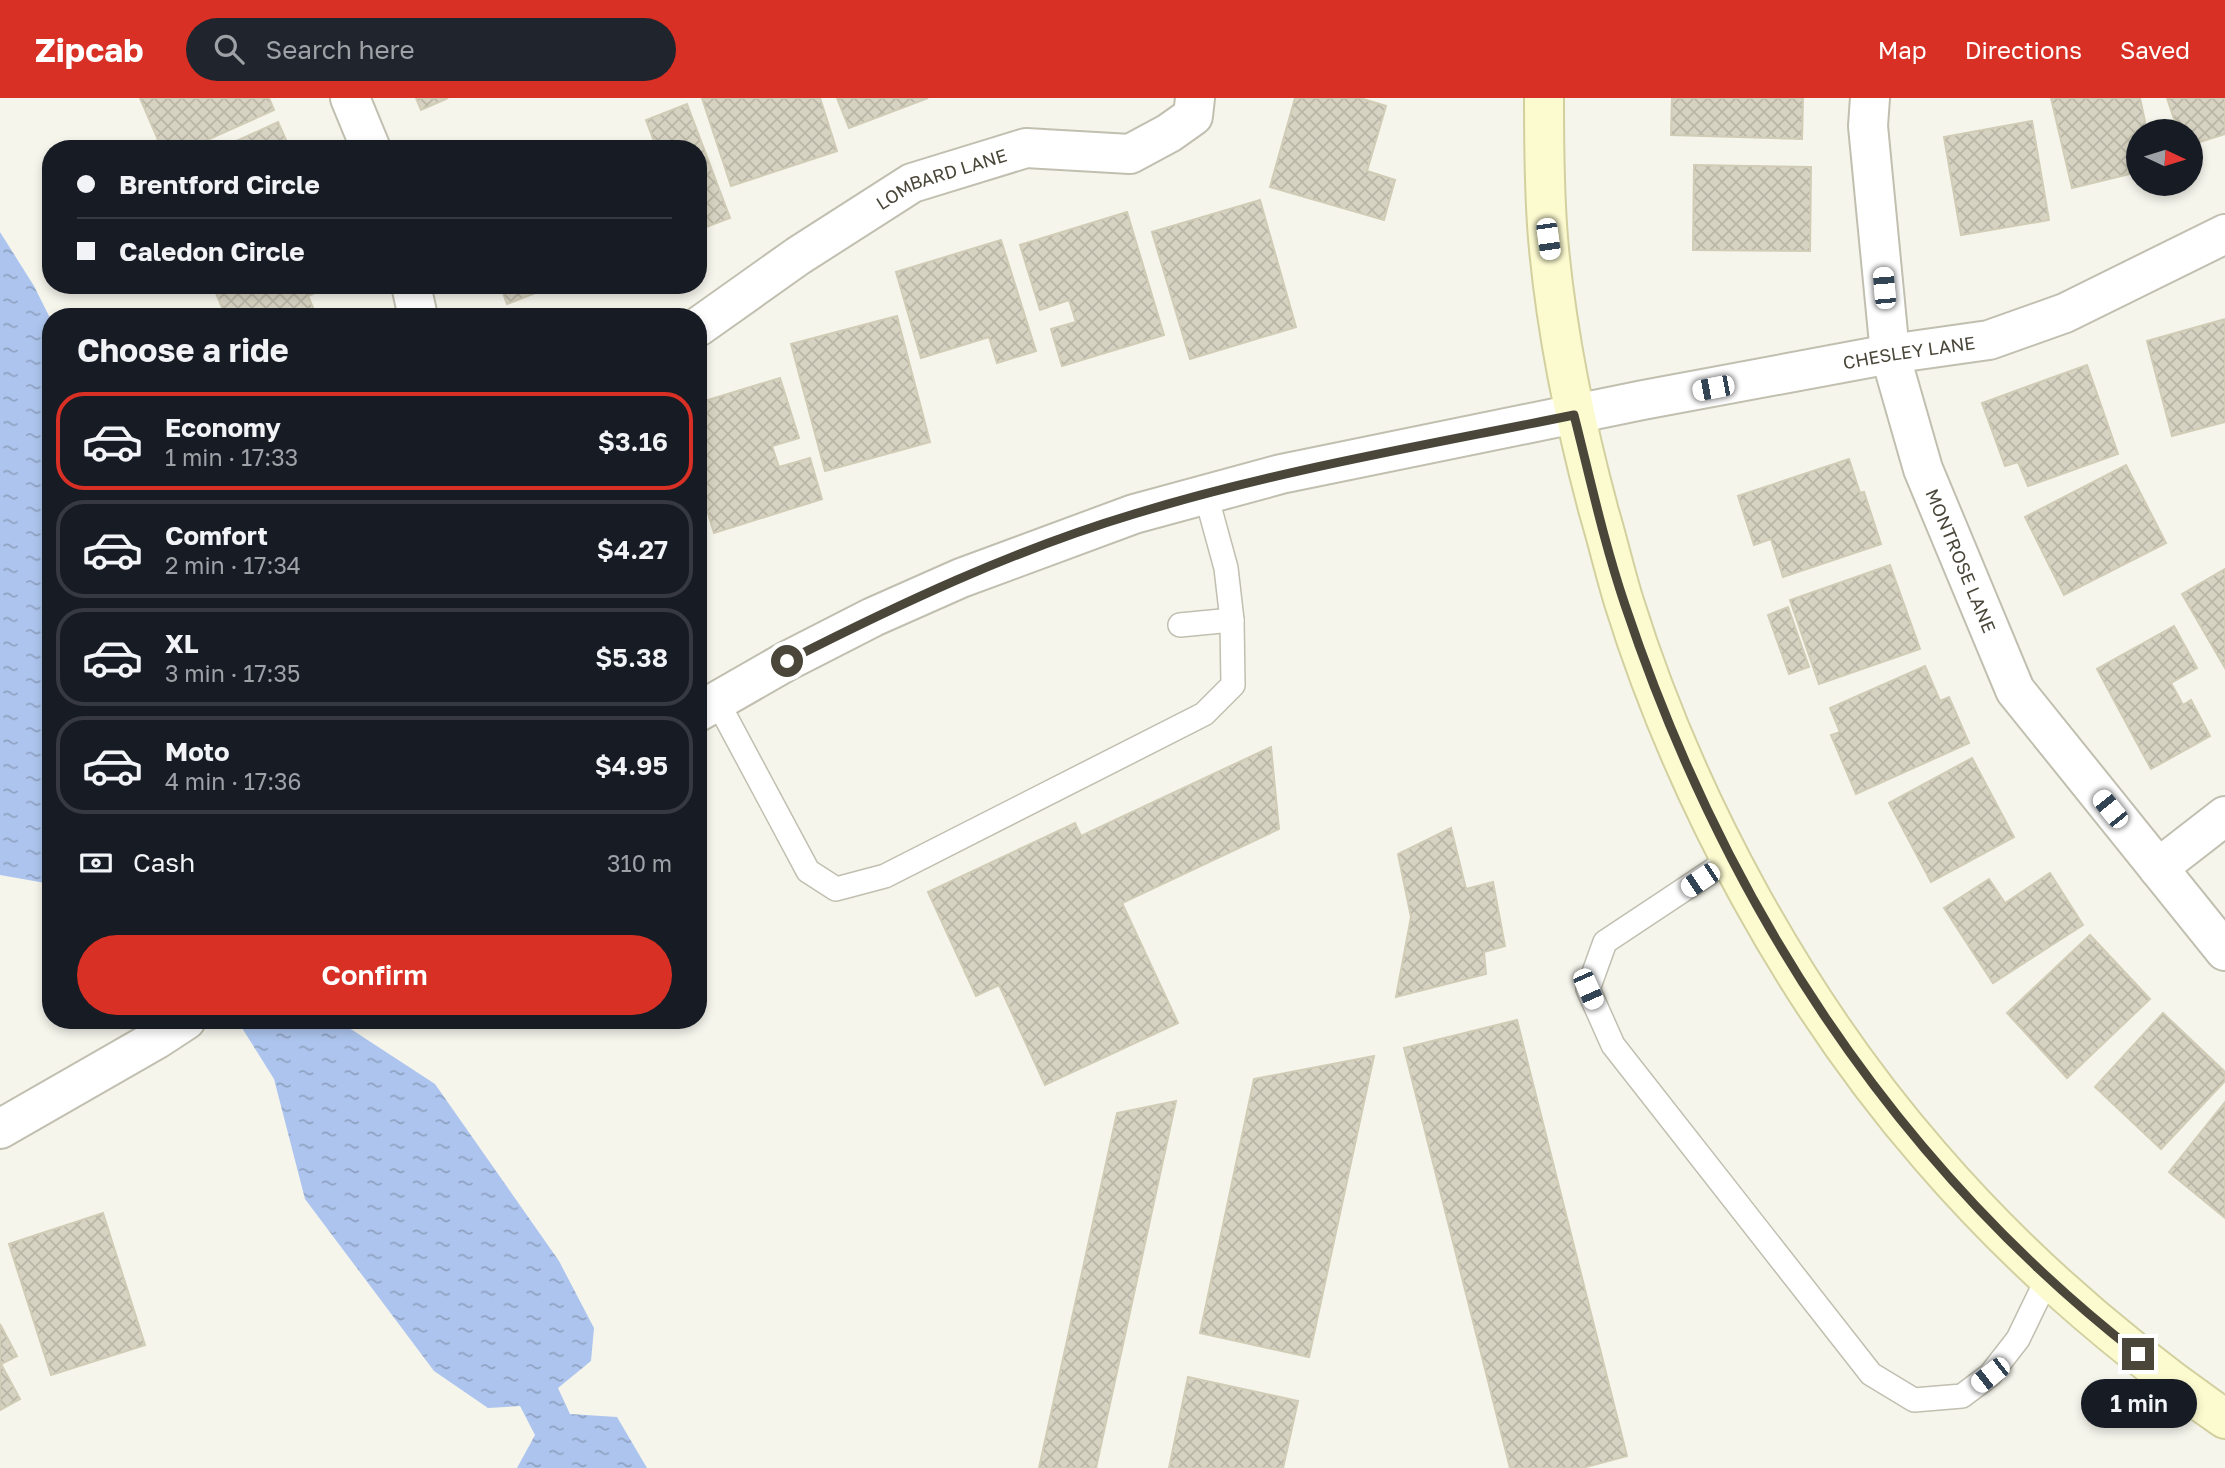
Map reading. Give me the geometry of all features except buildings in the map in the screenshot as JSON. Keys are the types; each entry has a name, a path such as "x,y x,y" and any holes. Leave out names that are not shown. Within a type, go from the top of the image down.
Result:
{"street":[{"path":"350,98 367,140"},
{"name":"LOMBARD LANE","path":"707,321 798,256 912,183 1026,148 1130,154 1169,133 1193,116 1195,98"},
{"path":"1544,98 1548,239 1574,415 1624,602 1651,680 1682,755 1750,897 1802,983 1864,1074 1929,1156 2048,1277 2118,1339 2225,1419"},
{"name":"MONTROSE LANE","path":"1870,98 1868,126 1890,354 1923,469 2015,690 2225,951"},
{"name":"CHESLEY LANE","path":"707,706 861,623 961,578 1134,514 1281,474 1643,400 1890,354 1989,340 2065,313 2225,234"},
{"path":"2158,868 2225,816"},
{"path":"0,1129 171,1029"}],"lane":[{"path":"707,706 808,872 836,889 884,876 1203,714 1233,685 1232,620 1226,568 1206,495"},
{"path":"1180,625 1232,620"},
{"path":"1731,859 1605,942 1588,989 1613,1045 1871,1374 1914,1400 1962,1396 1990,1375 2018,1339 2048,1277"}],"water":[{"path":"0,232 45,308 42,308 42,882 0,875"},
{"path":"243,1029 351,1029 435,1084 559,1261 594,1328 591,1361 558,1388 570,1414 617,1417 647,1468 517,1468 535,1435 520,1406 488,1408 434,1371 305,1199 274,1079"}],"route":[{"path":"787,661 873,617 961,578 1134,514 1281,474 1574,415 1624,602 1651,680 1709,817 1750,897 1802,983 1864,1074 1929,1156 2048,1277 2138,1354"}]}
